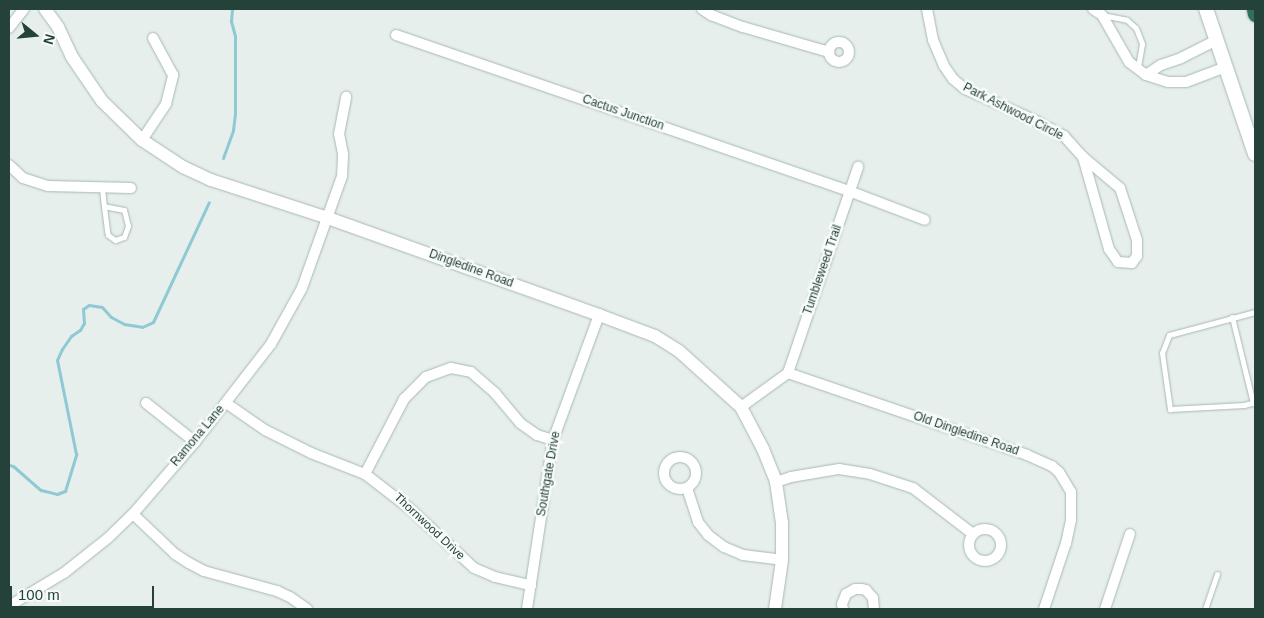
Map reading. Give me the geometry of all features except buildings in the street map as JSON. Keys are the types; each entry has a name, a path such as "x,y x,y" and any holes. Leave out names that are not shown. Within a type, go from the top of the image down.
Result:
{"highway":[{"path":"1254,9 1255,14"}],"main road":[{"path":"1206,9 1255,154"}],"street":[{"path":"9,28 24,9"},
{"name":"Dingledine Road","path":"46,9 58,27 72,57 102,101 142,140 197,174 328,218 598,315 655,336 679,351 741,407 763,449 776,482 782,523 782,560 775,609"},
{"path":"702,9 711,15 743,27 829,52"},
{"name":"Park Ashwood Circle","path":"927,9 933,40 944,66 954,79 965,89 1034,120 1064,136 1083,157 1120,188 1137,240 1137,256 1132,263 1118,262 1109,249 1083,157"},
{"path":"1093,9 1102,15 1129,62 1142,71 1168,82 1186,82 1226,67"},
{"name":"Cactus Junction","path":"396,35 849,191 925,220"},
{"path":"142,140 166,104 173,75 153,38"},
{"path":"1142,71 1181,58 1217,40"},
{"name":"Ramona Lane","path":"9,606 64,573 108,538 133,514 226,403 271,344 299,296 342,176 343,154 339,134 346,97"},
{"path":"9,165 23,178 33,183 48,186 131,188"},
{"name":"Tumbleweed Trail","path":"788,372 858,168"},
{"name":"Southgate Drive","path":"527,609 553,440 598,315"},
{"path":"364,474 404,399 426,377 451,368 471,372 495,393 520,423 537,436 553,440"},
{"path":"741,407 788,372"},
{"name":"Old Dingledine Road","path":"788,372 1027,454 1052,466 1059,472 1071,492 1071,520 1066,542 1044,609"},
{"path":"146,402 194,442"},
{"name":"Thornwood Drive","path":"226,403 265,430 311,453 364,474 409,508 474,568 495,576 531,585"},
{"path":"776,482 799,475 840,469 870,474 913,488 973,534"},
{"path":"687,488 698,522 708,535 724,547 744,555 782,560"},
{"path":"133,514 175,554 189,563 204,571 277,591 290,597 307,609"},
{"path":"1105,609 1130,534"},
{"path":"843,609 842,604 846,594 855,589 861,589 866,590 873,598 874,609"}],"lane":[{"path":"1102,15 1127,20 1136,28 1142,44 1142,71"},
{"path":"102,188 104,206 108,235 115,240 124,237 128,226 124,210 104,206"},
{"path":"1232,317 1254,403 1170,409 1162,353 1169,334 1232,317 1255,312"},
{"path":"1205,609 1217,574"}],"waterway":[{"path":"223,158 233,130 235,113 235,36 231,21 232,9"},
{"path":"9,465 13,466 41,490 57,494 65,491 76,454 57,360 62,349 71,336 80,330 84,323 83,309 89,305 102,307 111,317 124,324 142,327 153,322 209,202"}]}
